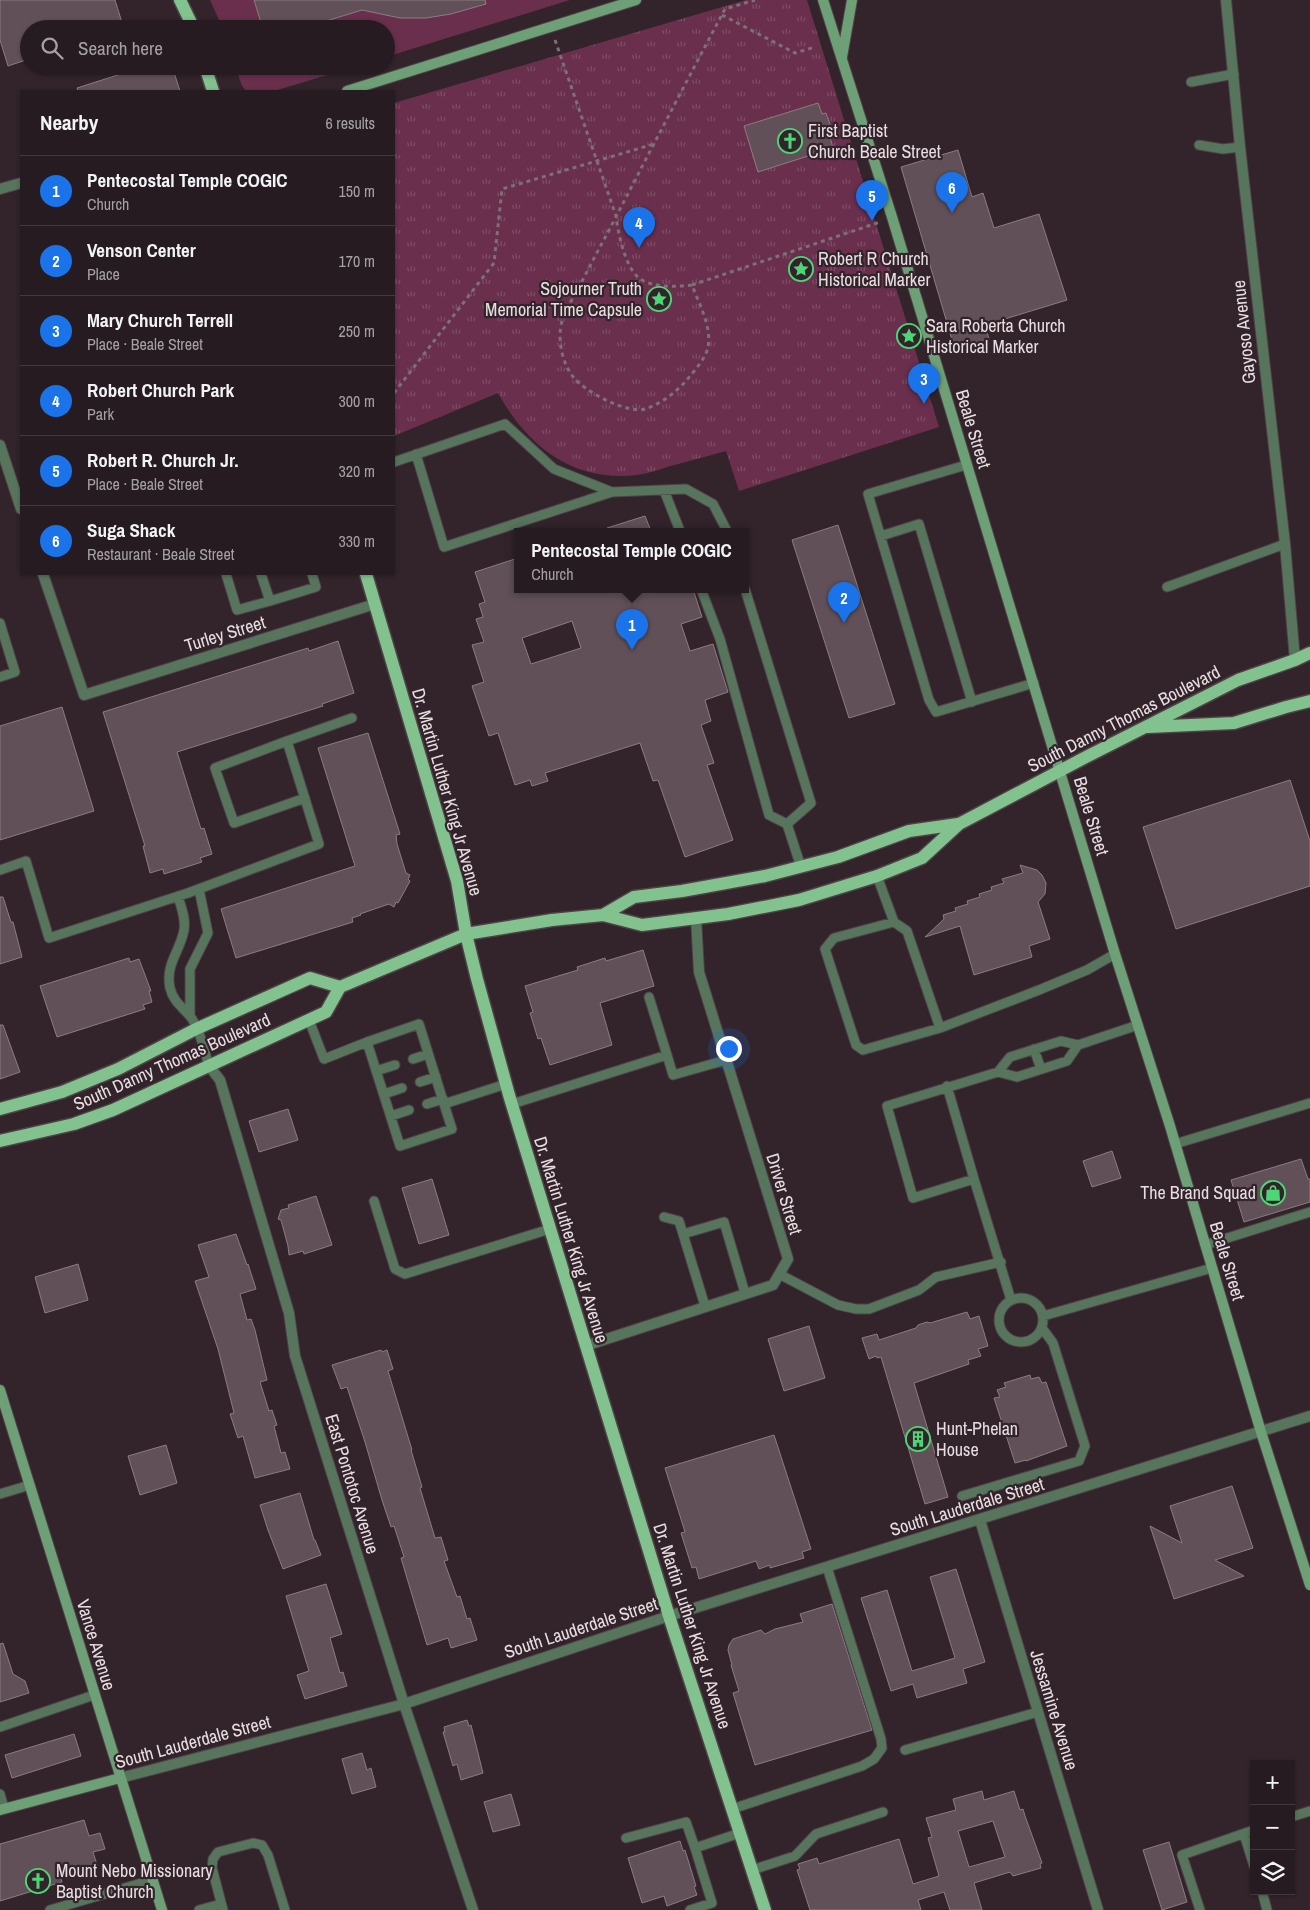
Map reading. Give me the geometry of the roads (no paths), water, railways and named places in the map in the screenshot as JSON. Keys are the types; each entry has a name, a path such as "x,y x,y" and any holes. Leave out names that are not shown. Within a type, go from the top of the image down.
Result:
{"main road":[{"path":"180,0 191,20"},
{"path":"209,75 213,90"},
{"name":"Dr. Martin Luther King Jr Avenue","path":"366,575 457,881 466,934 479,989 506,1084 669,1616 765,1910"},
{"path":"1295,660 1310,645"},
{"name":"South Danny Thomas Boulevard","path":"0,1141 74,1124 112,1110 326,1012 340,987 466,934 552,920 603,915 642,925 696,918 759,909 799,900 877,876 922,858 959,824 1060,770 1238,680 1310,653"},
{"path":"1295,660 1310,663"},
{"path":"1143,728 1234,723 1286,706 1310,701"},
{"name":"South Danny Thomas Boulevard","path":"603,915 634,897 730,884 801,867 864,848 909,831 959,824"},
{"name":"South Danny Thomas Boulevard","path":"0,1109 62,1092 102,1076 196,1029 310,978 340,987"}],"street":[{"path":"350,90 636,0"},
{"name":"Beale Street","path":"822,0 892,217 1261,1432 1310,1585"},
{"path":"842,58 852,0"},
{"name":"Gayoso Avenue","path":"1226,0 1240,147 1285,544 1295,660"},
{"path":"0,189 20,183"},
{"path":"1,450 20,506"},
{"name":"Turley Street","path":"43,575 84,695 375,604"},
{"name":"Driver Street","path":"696,918 699,972 788,1259 779,1274"},
{"name":"East Pontotoc Avenue","path":"209,1066 220,1080 289,1313 295,1356 404,1704 473,1910"},
{"path":"585,1346 773,1285 779,1274"},
{"name":"Vance Avenue","path":"0,1390 162,1910"},
{"name":"South Lauderdale Street","path":"2,1809 404,1704 669,1616 1310,1416"},
{"name":"Jessamine Avenue","path":"980,1520 1098,1910"}],"lane":[{"path":"1192,82 1234,74"},
{"path":"1199,145 1223,149 1240,147"},
{"path":"395,462 505,424 554,470 612,492"},
{"path":"416,454 444,547 612,492 686,489 713,504 726,528"},
{"path":"966,465 868,494 929,700 936,712 1034,683"},
{"path":"664,490 679,528"},
{"path":"881,536 919,524 972,702"},
{"path":"1167,587 1285,544"},
{"path":"226,575 237,610 316,587 312,575"},
{"path":"261,575 270,600"},
{"path":"703,593 720,639 769,815 787,824 801,867"},
{"path":"746,593 811,803 787,824"},
{"path":"0,623 15,672 0,677"},
{"path":"305,798 234,823 215,768 352,718"},
{"path":"0,870 26,861 49,938 199,889 319,844 287,741"},
{"path":"877,876 894,922 907,931 940,1028"},
{"path":"190,1016 190,969 208,933 199,889"},
{"path":"178,896 184,915 184,930 169,970 170,990 179,1006 190,1016 209,1066"},
{"path":"894,922 834,938 825,950 856,1045 863,1050 940,1028 1087,970 1115,954"},
{"path":"649,997 673,1075 726,1060"},
{"path":"309,1020 324,1059 367,1042 419,1024 452,1129 400,1146 367,1042"},
{"path":"998,1072 1010,1057 1061,1041 1078,1045 1138,1025"},
{"path":"974,1179 913,1198 887,1106 947,1086 998,1072 1017,1076 1067,1061 1078,1045"},
{"path":"1034,1049 1041,1069"},
{"path":"412,1058 428,1054"},
{"path":"512,1104 667,1056"},
{"path":"376,1071 395,1065"},
{"path":"420,1082 436,1077"},
{"path":"427,1104 506,1084"},
{"path":"947,1086 1011,1300"},
{"path":"384,1094 402,1088"},
{"path":"1174,1144 1310,1103"},
{"path":"391,1116 409,1110"},
{"path":"374,1201 395,1270 405,1274 550,1229"},
{"path":"1205,1246 1310,1212"},
{"path":"664,1217 679,1221 705,1306"},
{"path":"684,1234 724,1222 745,1293"},
{"path":"779,1274 838,1305 856,1309 869,1309 919,1290 936,1277 957,1270 1001,1262"},
{"path":"1043,1316 1212,1268"},
{"path":"1022,1298 1029,1300 1036,1304 1043,1316 1042,1328 1036,1336 1024,1342 1010,1339 1004,1335 1001,1329 1000,1315 1002,1308 1011,1300 1022,1298"},
{"path":"962,1496 1079,1461 1085,1446 1053,1344 1042,1328"},
{"path":"0,1494 30,1485"},
{"path":"732,1809 862,1766 874,1759 882,1748 881,1739 827,1567"},
{"path":"0,1727 94,1695"},
{"path":"905,1750 1038,1712"},
{"path":"0,1794 2,1809"},
{"path":"1295,1816 1310,1811"},
{"path":"752,1870 795,1856 816,1834 883,1812"},
{"path":"626,1838 686,1822 712,1902 690,1910"},
{"path":"1200,1910 1182,1855 1250,1832"},
{"path":"695,1848 740,1833"},
{"path":"1244,1834 1250,1853"},
{"path":"199,1910 222,1907 212,1868 213,1859 218,1852 253,1843 262,1845 268,1855 285,1910"},
{"path":"50,1910 152,1880"},
{"path":"1263,1895 1267,1910"}],"place":[{"name":"First Baptist Church Beale Street","path":"790,141"},
{"name":"Suga Shack","path":"952,213"},
{"name":"Robert R. Church Jr.","path":"872,221"},
{"name":"Robert Church Park","path":"639,248"},
{"name":"Robert R Church Historical Marker","path":"801,269"},
{"name":"Sojourner Truth Memorial Time Capsule","path":"659,299"},
{"name":"Sara Roberta Church Historical Marker","path":"909,336"},
{"name":"Mary Church Terrell","path":"924,404"},
{"name":"Venson Center","path":"844,623"},
{"name":"Pentecostal Temple COGIC","path":"632,650"},
{"name":"The Brand Squad","path":"1273,1193"},
{"name":"Hunt-Phelan House","path":"918,1439"},
{"name":"Mount Nebo Missionary Baptist Church","path":"38,1881"}]}
